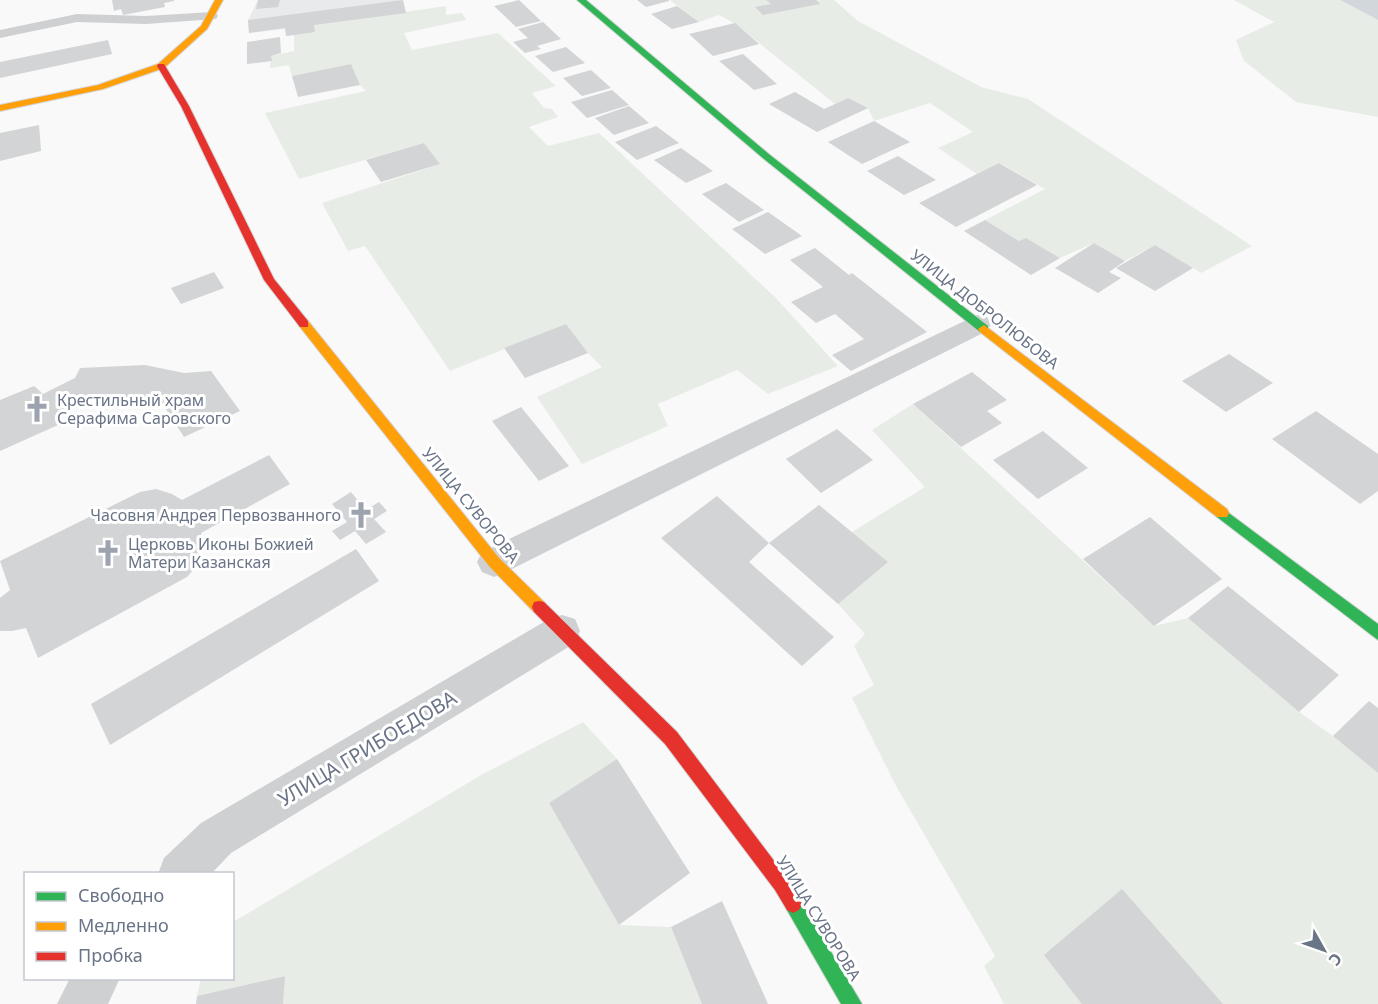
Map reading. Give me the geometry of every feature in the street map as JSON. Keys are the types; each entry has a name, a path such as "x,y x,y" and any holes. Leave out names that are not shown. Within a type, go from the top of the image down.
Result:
{"street":[{"path":"0,108 100,87 161,66 204,27 219,0"},
{"name":"УЛИЦА ДОБРОЛЮБОВА","path":"580,0 767,157 977,324 1378,633"},
{"name":"УЛИЦА СУВОРОВА","path":"161,66 185,106 269,280 494,562 671,738 781,884 852,1004"},
{"path":"494,562 977,324"},
{"name":"УЛИЦА ГРИБОЕДОВА","path":"181,872 216,838 562,632"},
{"path":"81,1004 96,980"}],"lane":[{"path":"0,34 76,14 146,20 212,16"}],"shaded area":[{"path":"258,0 402,0 406,13 315,25 315,32 286,36 285,29 249,33 248,20"},
{"path":"670,0 834,0 858,21 981,87 1028,99 1252,246 1201,273 1155,245 1125,261 1094,243 1060,258 1026,238 1019,241 985,220 1045,189 1000,163 977,174 938,148 973,132 930,103 874,121 868,108 848,98 835,104 734,23 719,15 699,22"},
{"path":"1234,0 1340,0 1378,20 1378,117 1296,102 1244,61 1236,40 1274,22"},
{"path":"1340,0 1378,0 1378,20"},
{"path":"446,6 446,15 462,13 466,20 404,33 412,50 498,33 556,86 532,93 544,108 552,109 558,117 529,127 548,146 599,133 775,297 838,366 768,394 737,370 658,404 668,426 582,464 537,397 602,367 566,324 450,371 365,246 348,251 322,203 440,164 424,143 299,179 265,113 366,91 360,85 351,64 292,76 289,65 270,68 271,56 294,51 294,35 315,32 314,25"},
{"path":"913,404 1154,626 1188,618 1299,712 1378,773 1378,1004 1004,1004 984,966 995,956 896,786 852,698 874,685 854,646 865,634 838,604 852,532 925,487 872,430"},
{"path":"583,722 617,759 549,803 619,925 671,927 702,1004 283,1004 284,976 197,996 201,980 234,980 234,921 483,774"}],"building":[{"path":"112,0 174,1 164,3 165,7 123,15 121,9 114,11"},
{"path":"258,0 280,0 278,7 256,9"},
{"path":"403,0 406,13 314,25 315,32 294,35 286,36 285,28 249,33 248,20"},
{"path":"519,0 541,21 516,27 494,6"},
{"path":"637,0 669,0 669,1 646,7"},
{"path":"766,0 816,0 820,4 763,15 755,7 771,4"},
{"path":"677,6 699,22 672,29 651,14"},
{"path":"543,22 561,39 537,46 541,49 525,53 513,42 528,38 518,29"},
{"path":"735,23 759,44 713,56 689,34"},
{"path":"280,37 281,53 271,56 272,61 247,64 247,42"},
{"path":"108,40 112,54 0,78 0,62"},
{"path":"566,47 585,63 553,72 535,56"},
{"path":"743,54 777,84 754,90 719,61"},
{"path":"351,64 360,85 298,97 292,76"},
{"path":"591,70 611,88 582,96 563,78"},
{"path":"612,90 629,105 587,118 571,102"},
{"path":"795,92 824,109 848,98 868,108 817,132 769,104"},
{"path":"629,106 649,123 614,135 595,118"},
{"path":"874,121 910,142 862,164 828,142"},
{"path":"39,125 41,151 0,161 0,133"},
{"path":"656,126 679,143 637,160 615,142"},
{"path":"424,143 440,164 381,182 366,160"},
{"path":"681,148 713,171 686,183 654,160"},
{"path":"898,156 936,180 904,195 867,171"},
{"path":"999,163 1037,185 956,227 919,203"},
{"path":"726,183 764,210 739,222 702,194"},
{"path":"768,212 802,236 765,254 732,229"},
{"path":"985,220 1019,241 1026,238 1060,258 1031,275 964,231"},
{"path":"1094,243 1125,261 1109,272 1121,278 1098,293 1055,268"},
{"path":"1155,245 1193,268 1155,291 1116,268"},
{"path":"815,248 849,275 852,273 927,332 851,371 832,355 864,339 835,314 816,323 791,302 823,287 790,260"},
{"path":"214,272 224,288 181,304 171,288"},
{"path":"566,324 588,353 525,378 504,348"},
{"path":"1229,354 1273,383 1226,412 1182,381"},
{"name":"Крестильный храм Серафима Саровского","path":"145,365 184,373 211,371 240,411 184,437 162,403 154,396 143,407 84,404 61,415 58,425 0,451 0,400 34,386 43,394 75,378 80,368"},
{"path":"972,372 1007,400 987,411 1002,423 961,447 913,404"},
{"path":"521,407 569,466 539,481 492,421"},
{"path":"1316,411 1378,454 1378,491 1360,504 1272,439"},
{"path":"837,429 873,460 821,493 786,459"},
{"path":"1043,431 1088,468 1038,499 993,460"},
{"name":"Церковь Иконы Божией Матери Казанская","path":"269,455 290,484 201,533 203,546 199,563 187,577 38,658 26,628 0,631 0,598 10,590 0,561 140,492 156,489 182,500"},
{"name":"Часовня Андрея Первозванного","path":"351,492 366,510 379,502 387,511 374,519 386,532 366,544 355,531 340,540 332,531 347,522 332,504"},
{"path":"717,496 769,543 749,562 834,637 802,666 661,538"},
{"path":"819,505 888,562 838,604 769,543"},
{"path":"1150,517 1222,579 1154,626 1083,559"},
{"path":"356,549 379,581 110,745 91,704"},
{"path":"1228,586 1339,675 1299,712 1188,618"},
{"path":"1369,701 1378,708 1378,773 1333,736"},
{"path":"617,759 690,873 619,925 549,803"},
{"path":"1122,889 1223,1004 1082,1004 1044,955"},
{"path":"722,901 768,1004 702,1004 671,927"},
{"path":"285,976 283,1004 196,1004 197,996"}],"traffic: fast":[{"path":"581,0 767,157 984,329"},
{"path":"1222,513 1378,633"},
{"path":"793,904 852,1004"}],"traffic: slow":[{"path":"0,108 100,87 161,66 204,27 219,0"},
{"path":"304,324 494,562 539,607"},
{"path":"984,329 1222,513"}],"traffic: jam":[{"path":"161,66 185,106 269,280 304,324"},
{"path":"539,607 671,738 781,884 793,904"}],"place":[{"name":"Крестильный храм Серафима Саровского","path":"37,409"},
{"name":"Часовня Андрея Первозванного","path":"361,515"},
{"name":"Церковь Иконы Божией Матери Казанская","path":"108,553"}]}
